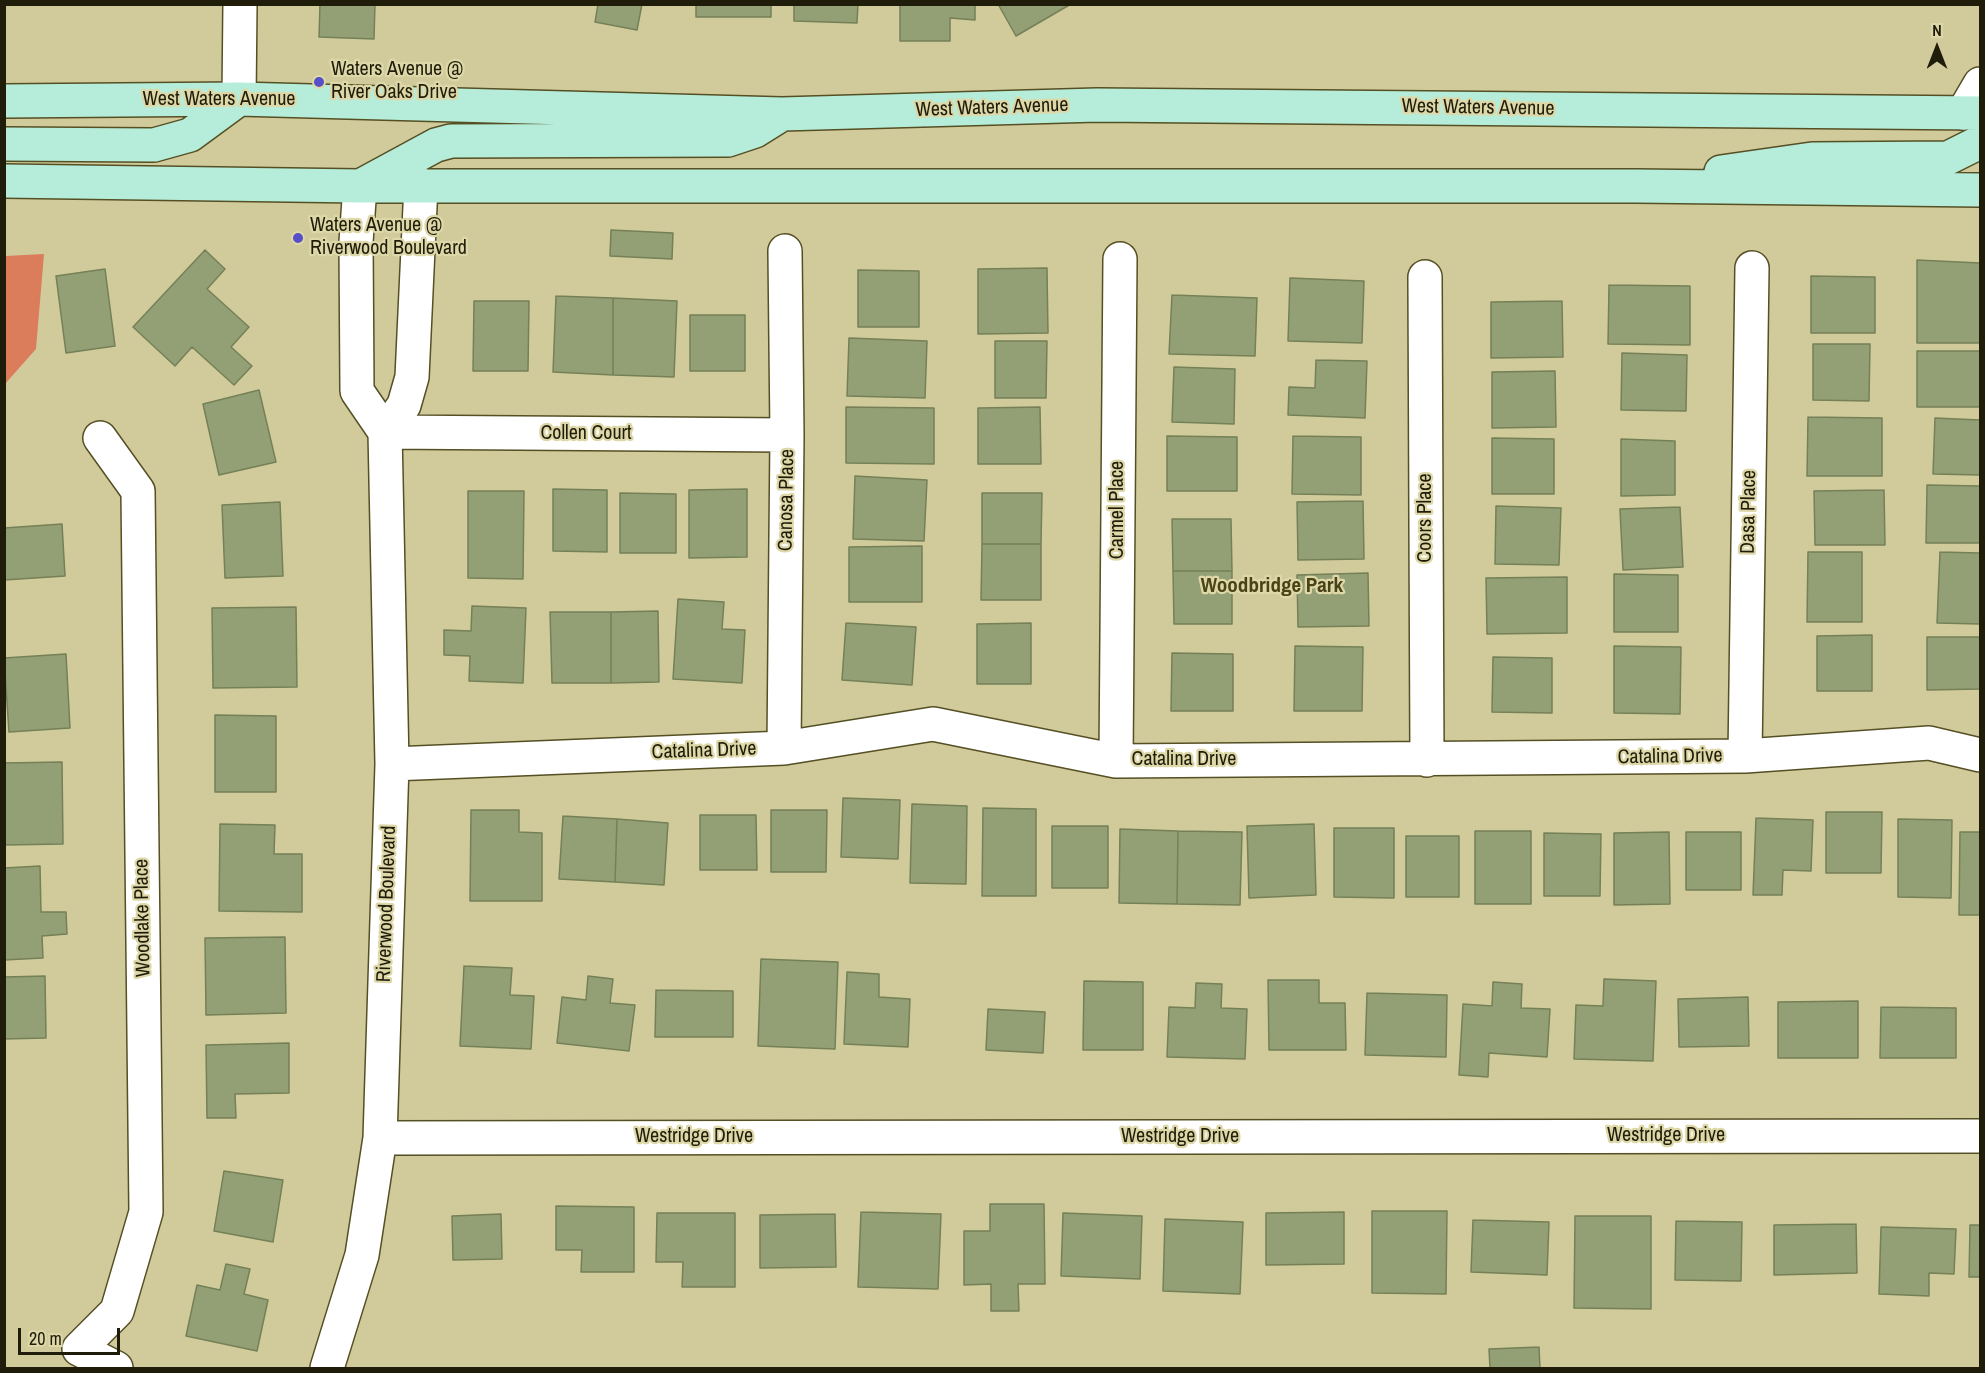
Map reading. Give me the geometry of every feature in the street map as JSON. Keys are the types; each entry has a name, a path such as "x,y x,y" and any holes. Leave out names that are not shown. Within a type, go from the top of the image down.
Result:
{"main road":[{"name":"West Waters Avenue","path":"4,101 239,99 782,114 1097,105 1972,113"},
{"path":"4,144 154,145 190,135 239,99"},
{"path":"360,186 436,145 451,141 728,140 755,131 782,114"},
{"path":"1636,186 1812,159 1948,158 1980,142"},
{"path":"4,181 360,186 1636,186 1980,190"}],"street":[{"path":"239,99 240,4"},
{"path":"1972,113 1980,84"},
{"path":"360,186 356,242 357,391 385,432 404,405 412,377 421,185"},
{"name":"Canosa Place","path":"784,748 787,435 785,251"},
{"name":"Carmel Place","path":"1116,761 1120,259"},
{"name":"Dasa Place","path":"1745,756 1752,268"},
{"name":"Coors Place","path":"1425,277 1427,760"},
{"name":"Collen Court","path":"385,432 787,435"},
{"name":"Riverwood Boulevard","path":"327,1368 362,1255 380,1138 392,764 385,432"},
{"name":"Woodlake Place","path":"100,438 138,491 146,1212 117,1311 79,1349 116,1368"},
{"name":"Catalina Drive","path":"392,764 784,748 933,724 1116,761 1745,756 1929,743 1980,755"},
{"name":"Westridge Drive","path":"380,1138 1980,1136"}],"shaded area":[{"path":"44,254 36,349 5,384 5,256"}],"building":[{"path":"320,4 375,4 374,39 319,37"},
{"path":"598,4 642,4 637,30 595,22"},
{"path":"696,4 771,4 771,17 696,17"},
{"path":"794,4 858,4 857,23 794,21"},
{"path":"900,4 975,4 975,20 950,18 950,41 900,41"},
{"path":"998,4 1071,4 1016,36"},
{"path":"611,230 673,233 672,259 610,256"},
{"path":"205,250 225,269 207,289 249,327 231,347 252,366 234,385 192,347 175,366 133,327"},
{"path":"1917,260 1980,263 1980,343 1917,343"},
{"path":"1047,268 1048,333 978,334 978,269"},
{"path":"105,269 115,346 66,353 56,276"},
{"path":"858,270 919,271 919,327 858,327"},
{"path":"1811,276 1875,277 1875,333 1811,333"},
{"path":"1290,278 1364,281 1362,343 1288,341"},
{"path":"1609,285 1690,286 1690,345 1608,344"},
{"path":"1172,295 1257,298 1255,356 1169,354"},
{"path":"556,296 613,298 613,375 553,372"},
{"path":"613,298 677,301 674,377 613,375"},
{"path":"474,301 529,301 528,371 473,371"},
{"path":"1562,301 1563,357 1491,358 1491,302"},
{"path":"690,315 745,315 745,371 690,371"},
{"path":"849,338 927,341 925,398 847,396"},
{"path":"995,341 1047,341 1046,398 995,398"},
{"path":"1813,344 1870,344 1869,401 1813,400"},
{"path":"1917,351 1980,351 1980,407 1917,407"},
{"path":"1622,353 1687,355 1686,411 1621,410"},
{"path":"1316,360 1367,361 1365,418 1288,415 1289,387 1315,388"},
{"path":"1174,367 1235,369 1234,424 1172,422"},
{"path":"1555,371 1556,427 1492,428 1492,372"},
{"path":"259,390 276,462 219,475 203,404"},
{"path":"846,407 934,408 934,464 846,463"},
{"path":"1040,407 1041,464 978,464 978,408"},
{"path":"1808,417 1882,418 1882,476 1807,476"},
{"path":"1935,418 1980,420 1980,475 1933,474"},
{"path":"1167,436 1237,437 1237,491 1167,491"},
{"path":"1293,436 1361,437 1361,495 1292,494"},
{"path":"1492,438 1554,439 1554,494 1492,494"},
{"path":"1621,439 1675,441 1675,495 1621,496"},
{"path":"855,476 927,480 924,541 853,539"},
{"path":"1927,485 1980,486 1980,543 1926,543"},
{"path":"553,489 607,490 607,552 553,551"},
{"path":"747,489 747,557 689,558 689,490"},
{"path":"1884,490 1885,545 1815,545 1814,491"},
{"path":"468,491 524,491 523,579 468,578"},
{"path":"620,493 676,494 676,553 620,553"},
{"path":"982,493 1042,493 1041,544 982,544"},
{"path":"1363,501 1364,559 1298,560 1297,502"},
{"path":"280,502 283,576 225,578 222,505"},
{"path":"1496,506 1561,508 1559,565 1495,564"},
{"path":"1680,507 1683,567 1623,570 1620,509"},
{"path":"1172,519 1231,519 1232,571 1173,571"},
{"path":"62,524 65,576 4,580 4,528"},
{"path":"982,544 1041,544 1041,600 981,600"},
{"path":"922,546 922,602 849,602 849,547"},
{"path":"1808,552 1862,552 1862,622 1807,622"},
{"path":"1940,552 1980,553 1980,624 1937,623"},
{"path":"1173,571 1232,571 1232,624 1174,624"},
{"path":"1368,573 1369,626 1298,627 1297,575"},
{"path":"1614,574 1678,575 1678,632 1614,632"},
{"path":"1567,577 1567,633 1487,634 1486,578"},
{"path":"678,599 724,602 722,629 745,630 742,683 673,679"},
{"path":"472,606 526,608 523,683 469,681 470,656 444,655 444,630 471,631"},
{"path":"296,607 297,687 213,688 212,608"},
{"path":"658,611 659,682 611,683 611,612"},
{"path":"550,612 611,612 611,683 552,683"},
{"path":"846,623 916,627 912,685 842,680"},
{"path":"1031,623 1031,684 977,684 977,624"},
{"path":"1872,635 1872,691 1817,691 1817,636"},
{"path":"1927,637 1980,637 1980,689 1927,690"},
{"path":"1295,646 1363,647 1362,711 1294,711"},
{"path":"1614,646 1681,647 1680,714 1614,713"},
{"path":"1172,653 1233,654 1233,711 1171,711"},
{"path":"66,654 70,728 9,732 4,658"},
{"path":"1493,657 1552,658 1552,713 1492,712"},
{"path":"215,715 276,716 276,792 215,792"},
{"path":"62,762 63,844 4,845 4,763"},
{"path":"843,798 900,800 898,859 841,857"},
{"path":"912,804 967,806 966,884 910,883"},
{"path":"983,808 1036,809 1036,896 982,896"},
{"path":"471,810 519,810 519,832 542,833 542,901 470,901"},
{"path":"771,810 827,810 826,872 771,872"},
{"path":"1826,812 1882,812 1881,873 1826,873"},
{"path":"700,815 756,815 757,870 700,870"},
{"path":"563,816 617,819 615,882 559,879"},
{"path":"1756,818 1813,820 1811,871 1783,870 1782,895 1753,895"},
{"path":"617,819 668,823 664,885 615,882"},
{"path":"1898,819 1952,820 1951,898 1898,897"},
{"path":"220,824 275,825 274,854 302,854 302,912 219,911"},
{"path":"1314,824 1316,895 1249,898 1247,826"},
{"path":"1052,826 1108,826 1108,888 1052,888"},
{"path":"1334,828 1394,828 1394,898 1334,897"},
{"path":"1120,829 1178,831 1177,904 1119,903"},
{"path":"1178,831 1242,832 1240,905 1177,904"},
{"path":"1475,831 1531,831 1531,904 1475,904"},
{"path":"1669,832 1670,904 1614,905 1614,833"},
{"path":"1686,832 1741,832 1741,890 1686,890"},
{"path":"1960,832 1980,832 1980,915 1959,915"},
{"path":"1544,833 1601,834 1600,896 1544,896"},
{"path":"1406,836 1459,836 1459,897 1406,897"},
{"path":"40,866 41,912 66,912 67,934 42,936 43,958 4,960 4,868"},
{"path":"285,937 286,1013 206,1015 205,938"},
{"path":"761,959 838,962 835,1049 758,1046"},
{"path":"464,966 512,968 510,995 534,996 531,1049 460,1046"},
{"path":"847,972 879,974 879,997 910,999 908,1047 844,1044"},
{"path":"45,976 46,1038 4,1039 4,977"},
{"path":"588,976 613,979 610,1003 635,1005 629,1051 557,1043 562,997 586,1000"},
{"path":"1604,979 1656,981 1653,1061 1574,1059 1576,1005 1603,1006"},
{"path":"1268,980 1319,980 1319,1003 1345,1003 1346,1050 1269,1050"},
{"path":"1084,981 1143,982 1143,1050 1083,1050"},
{"path":"1493,982 1522,984 1521,1008 1550,1009 1547,1057 1489,1053 1488,1077 1459,1075 1463,1004 1492,1006"},
{"path":"1196,983 1222,984 1221,1008 1247,1009 1245,1059 1167,1057 1169,1007 1195,1008"},
{"path":"656,990 733,991 733,1037 655,1037"},
{"path":"1367,993 1447,995 1446,1057 1365,1055"},
{"path":"1748,997 1749,1046 1679,1047 1678,999"},
{"path":"1858,1001 1858,1058 1778,1058 1778,1002"},
{"path":"1881,1007 1956,1008 1956,1058 1880,1058"},
{"path":"988,1009 1045,1012 1043,1053 986,1050"},
{"path":"289,1043 289,1093 235,1094 236,1118 207,1118 206,1045"},
{"path":"224,1171 283,1180 273,1242 214,1231"},
{"path":"990,1204 1044,1204 1045,1284 1018,1284 1019,1311 991,1311 991,1284 964,1285 964,1231 990,1231"},
{"path":"556,1206 634,1207 634,1272 581,1272 582,1250 556,1250"},
{"path":"1372,1211 1447,1211 1446,1294 1372,1293"},
{"path":"861,1212 941,1214 938,1289 858,1287"},
{"path":"1344,1212 1344,1264 1266,1265 1266,1213"},
{"path":"657,1213 735,1213 735,1287 682,1287 683,1262 656,1262"},
{"path":"1063,1213 1142,1216 1140,1279 1061,1276"},
{"path":"501,1214 502,1259 453,1260 452,1216"},
{"path":"835,1214 836,1267 760,1268 760,1215"},
{"path":"1575,1216 1651,1216 1651,1309 1574,1308"},
{"path":"1165,1219 1243,1222 1240,1294 1163,1291"},
{"path":"1473,1220 1549,1222 1547,1275 1471,1272"},
{"path":"1676,1221 1742,1222 1741,1281 1675,1280"},
{"path":"1856,1224 1857,1273 1774,1275 1774,1225"},
{"path":"1970,1225 1980,1225 1980,1277 1969,1277"},
{"path":"1881,1227 1956,1229 1954,1274 1929,1273 1929,1296 1879,1294"},
{"path":"226,1264 250,1269 244,1294 268,1300 257,1351 186,1336 197,1285 220,1290"},
{"path":"1539,1347 1540,1368 1490,1368 1489,1349"}],"place":[{"name":"Waters Avenue @ River Oaks Drive","path":"319,82"},
{"name":"Waters Avenue @ Riverwood Boulevard","path":"298,238"}],"district":[{"name":"Woodbridge Park","path":"1272,586"}]}
